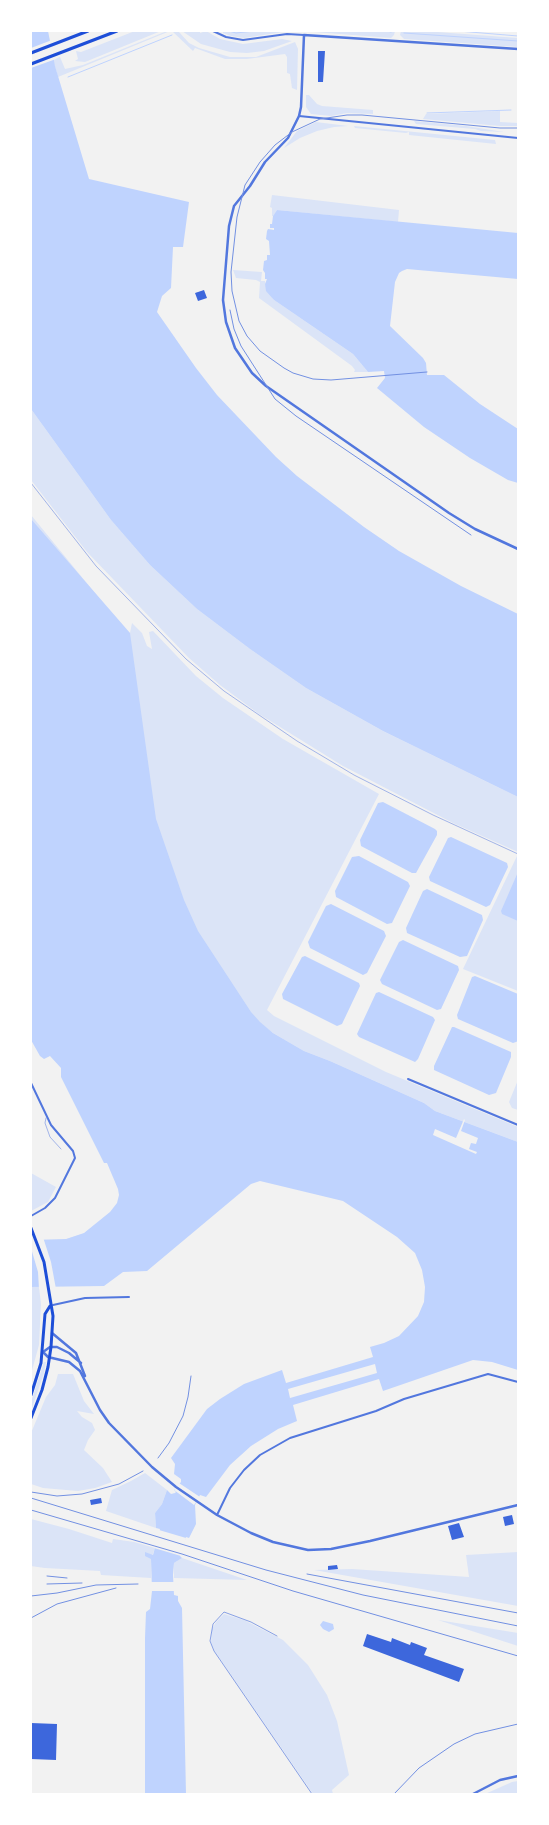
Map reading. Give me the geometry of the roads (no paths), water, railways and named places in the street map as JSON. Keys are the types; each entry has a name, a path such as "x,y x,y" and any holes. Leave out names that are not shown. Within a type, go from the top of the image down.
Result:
{"main road":[{"path":"31,53 88,31"},
{"path":"31,64 117,31"},
{"path":"31,1228 42,1255 53,1313 50,1358 42,1390 31,1418"},
{"path":"31,1395 39,1373 46,1314 50,1305"}],"street":[{"path":"213,31 226,37 243,40 287,34 518,49"},
{"path":"304,35 301,108 299,116 288,138 265,162 232,211 223,300 226,322 235,348 248,368 266,386 449,513 475,529 518,549"},
{"path":"299,116 518,138"},
{"path":"408,1079 518,1125"},
{"path":"31,1083 54,1130 73,1151 75,1158 55,1198 45,1208 31,1216"},
{"path":"50,1305 85,1298 129,1297"},
{"path":"52,1333 72,1348 81,1362 85,1378 96,1403 109,1423 147,1462 176,1486 217,1515 273,1542 312,1550 331,1549 518,1504"},
{"path":"81,1362 57,1347 51,1347 43,1352 50,1358 70,1362 85,1378"},
{"path":"217,1515 230,1488 241,1473 260,1455 290,1438 376,1411 404,1399 488,1374 518,1382"},
{"path":"473,1794 500,1780 518,1776"}],"lane":[{"path":"31,483 96,566 186,659 224,691 297,741 354,774 442,820 518,854"},
{"path":"47,1117 45,1120 50,1137 61,1149"}],"water":[{"path":"31,31 48,31 55,66 89,179 189,202 183,247 173,247 171,288 162,296 157,312 217,395 276,457 297,476 364,527 399,551 461,586 518,614 518,797 383,731 306,688 197,609 150,565 111,520 31,409"},
{"path":"277,210 518,233 518,279 407,269 399,273 395,282 390,326 423,358 426,363 427,375 444,375 480,404 518,429 518,483 508,480 470,458 424,427 377,388 385,378 384,371 368,372 353,354 274,300 266,291 265,284 267,279 265,279 263,270 264,261 267,260 267,255 270,255 269,241 266,239 267,231 268,229 274,230 274,228 270,228 270,224 272,224 273,216"},
{"path":"31,519 130,633 156,819 184,900 198,931 251,1012 273,1033 304,1051 424,1103 435,1111 518,1142 518,1370 492,1362 473,1360 383,1391 379,1379 293,1405 297,1421 278,1429 251,1446 230,1465 206,1497 200,1495 195,1505 196,1524 189,1538 186,1537 180,1556 182,1558 174,1563 173,1575 174,1595 178,1596 178,1601 182,1608 186,1794 145,1794 145,1638 146,1612 150,1609 152,1591 151,1559 145,1556 145,1552 153,1555 160,1529 156,1528 155,1513 162,1504 167,1490 171,1494 175,1493 174,1490 181,1482 181,1479 174,1474 175,1464 171,1458 207,1409 244,1384 282,1370 286,1383 373,1357 370,1347 399,1336 418,1316 424,1302 425,1287 422,1270 415,1253 397,1237 343,1201 260,1181 251,1184 147,1271 123,1272 104,1286 31,1287 31,1240 66,1239 84,1233 110,1212 117,1203 119,1195 107,1163 104,1163 61,1077 61,1068 50,1056 44,1059 40,1056 31,1040","holes":["375,1364 377,1373 290,1398 288,1389"]},
{"path":"383,802 437,831 437,835 416,873 412,873 361,846 360,840 378,803"},
{"path":"451,837 507,863 508,867 490,905 486,907 430,881 429,877 448,838"},
{"path":"359,856 408,882 410,886 392,923 387,924 336,897 335,891 352,857"},
{"path":"518,872 518,921 502,914 501,911"},
{"path":"427,889 482,915 483,920 467,956 460,957 407,933 406,928 423,891"},
{"path":"331,904 384,931 386,936 367,973 363,975 310,948 308,942 326,906"},
{"path":"403,940 458,966 459,970 441,1009 437,1010 382,984 380,980 399,942"},
{"path":"305,956 359,983 360,986 342,1024 337,1026 283,999 282,994 302,957"},
{"path":"475,976 518,994 518,1041 513,1043 458,1019 457,1015 472,977"},
{"path":"379,992 433,1017 435,1020 415,1062 359,1037 357,1034 376,993"},
{"path":"452,1027 511,1052 511,1057 496,1093 489,1095 434,1070 434,1066"},
{"path":"323,1621 333,1624 334,1629 329,1632 323,1629 320,1625"}],"waterway":[{"path":"229,31 236,33 254,31"},
{"path":"387,31 391,32"},
{"path":"458,31 518,36"},
{"path":"404,33 518,41"},
{"path":"68,77 172,35"},
{"path":"427,113 511,110"}],"tram line":[{"path":"31,1510 182,1554 293,1591 518,1656"}],"railway":[{"path":"427,372 331,380 313,379 293,373 260,351 247,336 239,321 232,291 231,272 237,217 245,185 260,162 275,145 292,132 320,119 362,115 518,128"},
{"path":"230,310 234,329 241,346 275,399 296,416 471,535"},
{"path":"158,1458 169,1443 183,1416 191,1376"},
{"path":"31,1492 57,1496 82,1494 119,1484 143,1471"},
{"path":"31,1498 266,1570 363,1595 518,1626"},
{"path":"307,1574 518,1613"},
{"path":"47,1576 67,1578"},
{"path":"47,1584 82,1583"},
{"path":"31,1596 96,1585 138,1584"},
{"path":"31,1618 57,1604 116,1588"},
{"path":"394,1794 419,1768 454,1744 475,1734 518,1724"}]}
